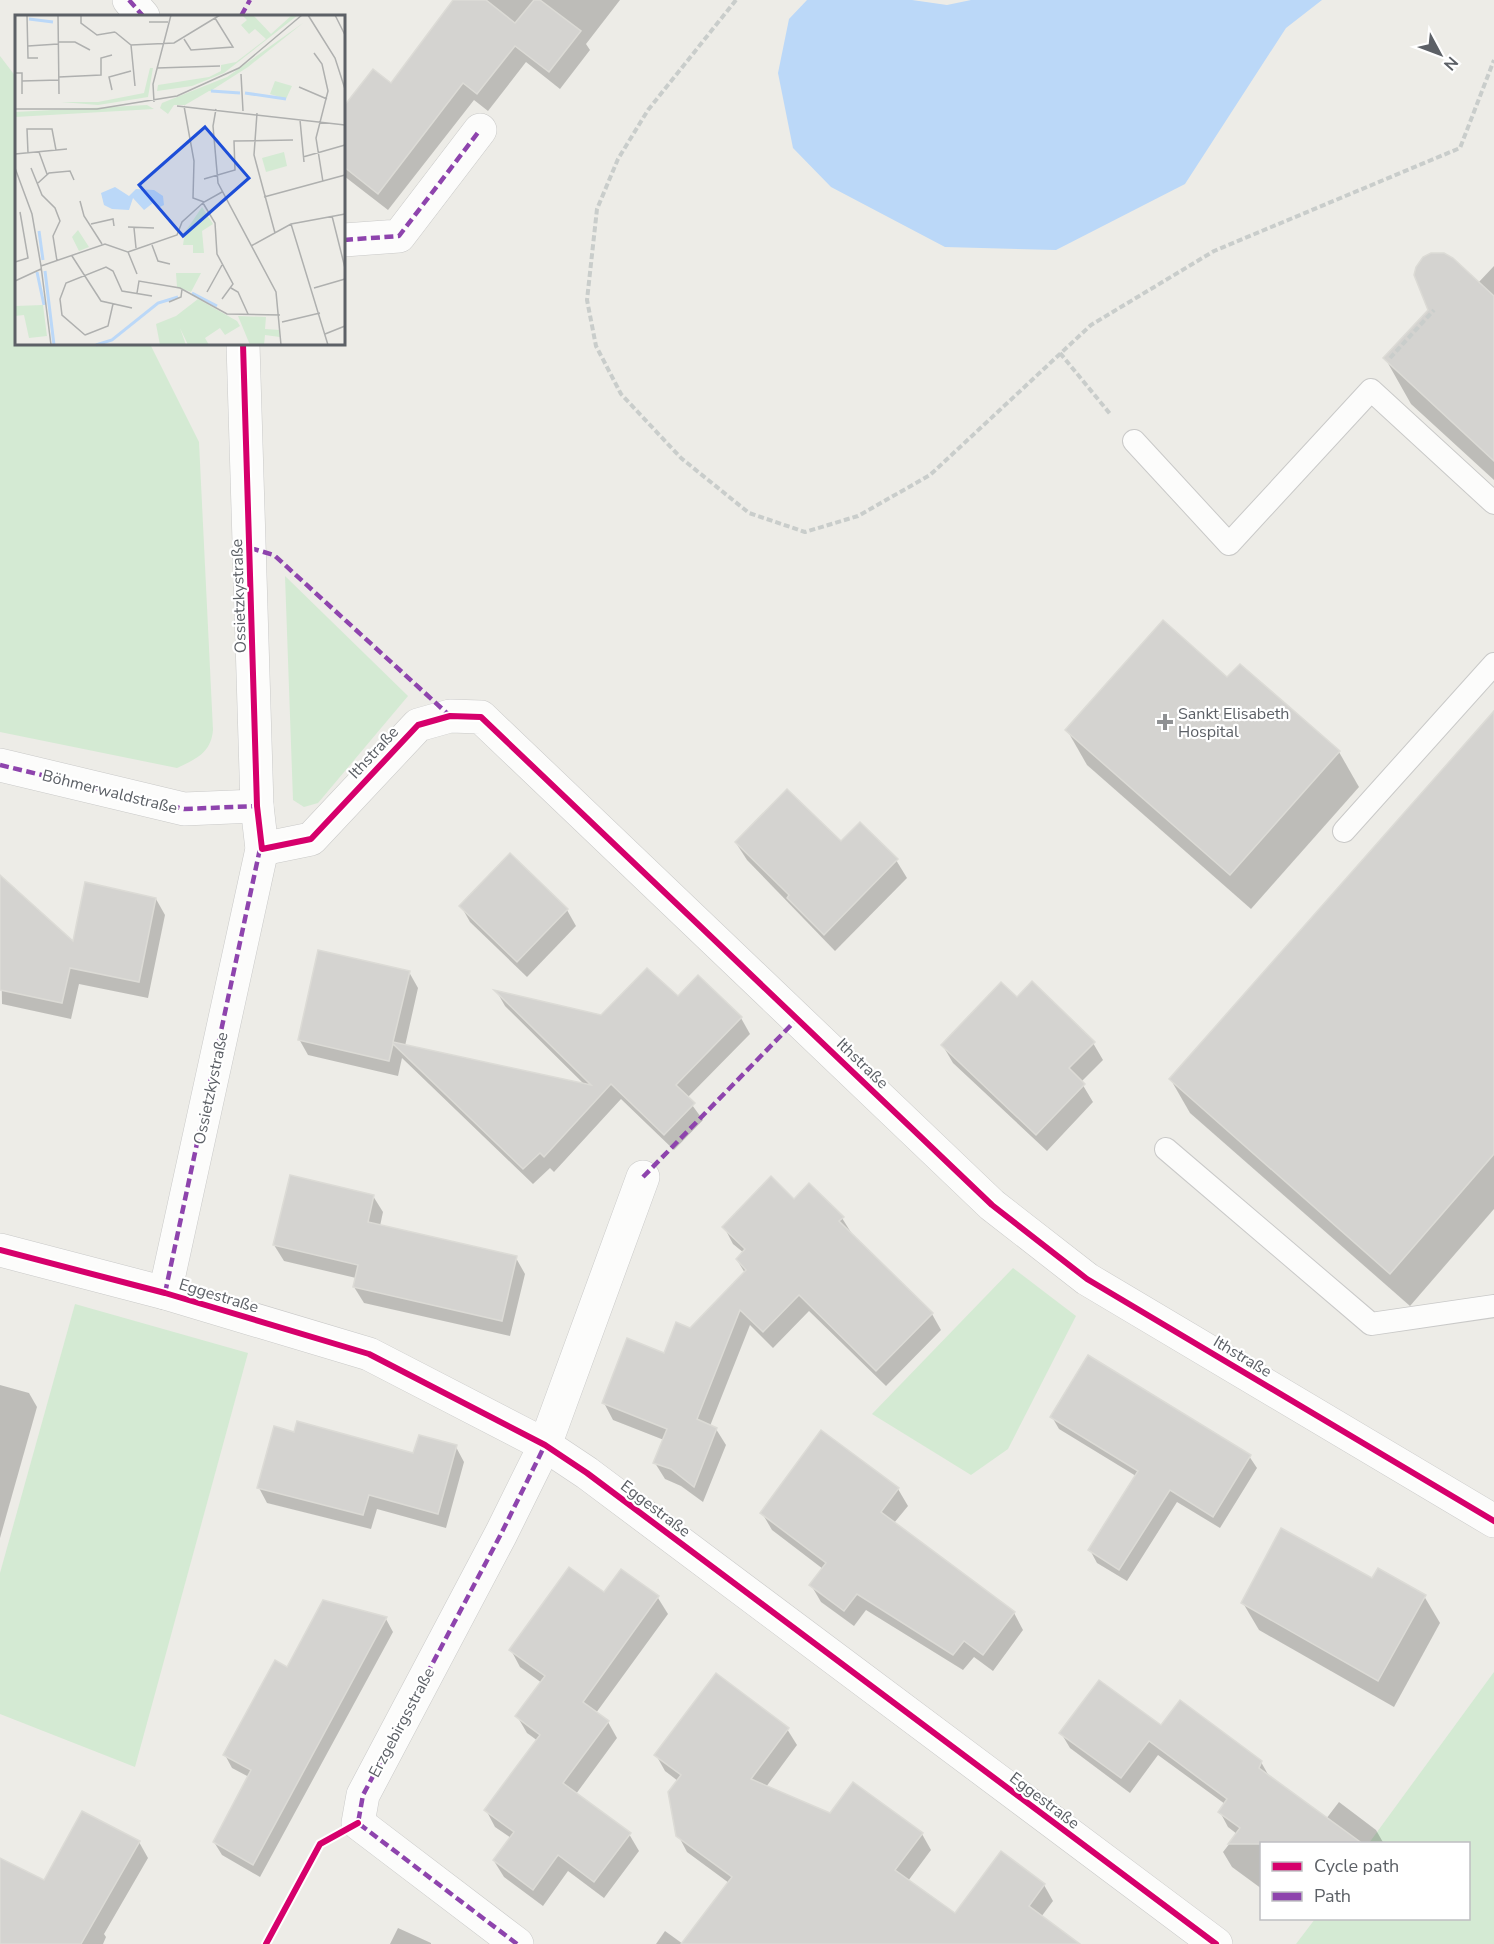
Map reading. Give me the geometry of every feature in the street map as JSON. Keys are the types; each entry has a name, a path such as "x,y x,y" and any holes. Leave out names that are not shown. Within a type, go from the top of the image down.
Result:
{"street":[{"path":"129,0 141,15"},
{"path":"345,240 399,236 480,130"},
{"name":"Ossietzkystraße","path":"165,1293 262,849 257,806 243,345"},
{"name":"Ithstraße","path":"262,849 311,839 418,725 450,716 481,717 992,1204 1087,1279 1494,1521"},
{"name":"Böhmerwaldstraße","path":"0,765 184,809 257,806"},
{"path":"545,1445 643,1177"},
{"name":"Eggestraße","path":"0,1250 165,1293 369,1354 545,1445 587,1473 1216,1944"},
{"name":"Erzgebirgsstraße","path":"517,1944 358,1823 363,1795 501,1534 545,1445"}],"lane":[{"path":"1134,441 1229,544 1371,390 1494,503"},
{"path":"1344,831 1494,664"},
{"path":"1166,1149 1371,1324 1494,1306"}],"path":[{"path":"736,0 648,110 618,159 597,209 587,300 596,346 621,394 681,458 749,513 805,532 858,516 930,475 1091,325 1214,251 1460,148 1494,60"},
{"path":"1371,390 1374,375 1434,310"},
{"path":"1060,353 1134,441"}],"green space":[{"path":"0,56 15,76 15,345 150,345 199,442 213,730 206,750 177,768 0,732"},
{"path":"285,576 408,696 318,803 304,807 293,800"},
{"path":"1013,1268 1076,1316 1008,1449 971,1475 872,1414"},
{"path":"75,1304 248,1353 135,1767 0,1714 0,1573"},
{"path":"1494,1672 1494,1944 1296,1944 1314,1920 1470,1920 1470,1842 1370,1842"}],"water":[{"path":"807,0 912,0 947,5 971,0 1322,0 1286,28 1185,184 1056,250 945,247 831,187 793,148 778,73 789,19"}],"building":[{"path":"453,0 486,0 515,23 534,0 540,0 581,31 549,72 515,46 477,94 463,83 378,194 345,168 345,105 373,69 391,83"},
{"path":"1431,253 1444,253 1453,258 1494,296 1494,461 1383,358 1428,310 1414,275 1423,257"},
{"path":"1163,620 1227,677 1240,664 1340,751 1230,875 1065,730"},
{"path":"1494,711 1494,1154 1390,1274 1169,1079"},
{"path":"787,789 841,841 860,822 898,859 824,935 787,898 789,895 735,842"},
{"path":"510,853 568,909 517,962 459,906"},
{"path":"0,875 73,941 85,882 156,898 139,982 70,968 62,1003 0,990"},
{"path":"318,950 410,971 393,1042 591,1085 494,990 601,1015 647,968 678,996 698,975 742,1017 676,1085 695,1103 664,1135 611,1084 544,1157 540,1153 523,1169 393,1044 389,1061 298,1040"},
{"path":"1032,981 1095,1042 1069,1068 1085,1084 1036,1135 941,1045 1001,982 1017,997"},
{"path":"290,1175 374,1195 368,1222 517,1256 502,1321 353,1287 358,1265 273,1245"},
{"path":"771,1176 794,1199 809,1183 844,1217 839,1221 933,1313 876,1371 799,1295 763,1332 740,1310 697,1419 717,1428 694,1487 671,1469 653,1463 667,1429 602,1403 627,1338 664,1353 676,1322 690,1328 746,1270 736,1259 745,1249 722,1227"},
{"path":"1088,1355 1251,1455 1213,1517 1170,1490 1119,1570 1088,1550 1138,1471 1050,1417"},
{"path":"297,1421 413,1453 419,1435 457,1445 438,1514 369,1495 363,1515 257,1488 274,1426 294,1432"},
{"path":"821,1430 899,1488 881,1512 1015,1612 983,1655 964,1641 953,1655 857,1594 844,1611 809,1585 826,1563 760,1513"},
{"path":"1281,1528 1372,1578 1378,1568 1426,1595 1378,1681 1241,1603"},
{"path":"569,1567 604,1592 621,1569 659,1596 583,1702 609,1721 563,1783 631,1833 594,1882 558,1855 533,1890 493,1860 514,1832 484,1810 540,1735 515,1716 545,1676 509,1650"},
{"path":"323,1600 387,1617 253,1865 213,1842 251,1770 223,1755 275,1660 287,1667"},
{"path":"716,1673 789,1728 751,1779 830,1813 853,1782 923,1833 895,1870 955,1913 1001,1851 1045,1884 1029,1906 1080,1944 681,1944 732,1877 676,1836 668,1792 681,1775 654,1755"},
{"path":"1099,1680 1161,1725 1180,1700 1262,1761 1259,1768 1360,1842 1228,1844 1240,1828 1218,1812 1227,1799 1149,1741 1121,1778 1059,1733"},
{"path":"82,1811 140,1841 81,1944 0,1944 0,1858 44,1880"}],"marked path":[{"path":"129,0 142,15"},
{"path":"242,15 250,0"},
{"path":"345,240 399,236 480,130"},
{"path":"250,548 274,555 450,716"},
{"path":"0,765 184,809 257,806"},
{"path":"165,1293 261,844"},
{"path":"643,1177 797,1019"},
{"path":"517,1944 358,1823 363,1795 501,1534 545,1445"}],"cycle path":[{"path":"243,345 257,806 262,849 311,839 418,725 450,716 481,717 992,1205 1087,1279 1494,1521"},
{"path":"0,1250 165,1293 369,1354 545,1445 587,1473 1216,1944"},
{"path":"266,1944 320,1844 358,1823"}],"place":[{"name":"Sankt Elisabeth Hospital","path":"1165,722"}]}
